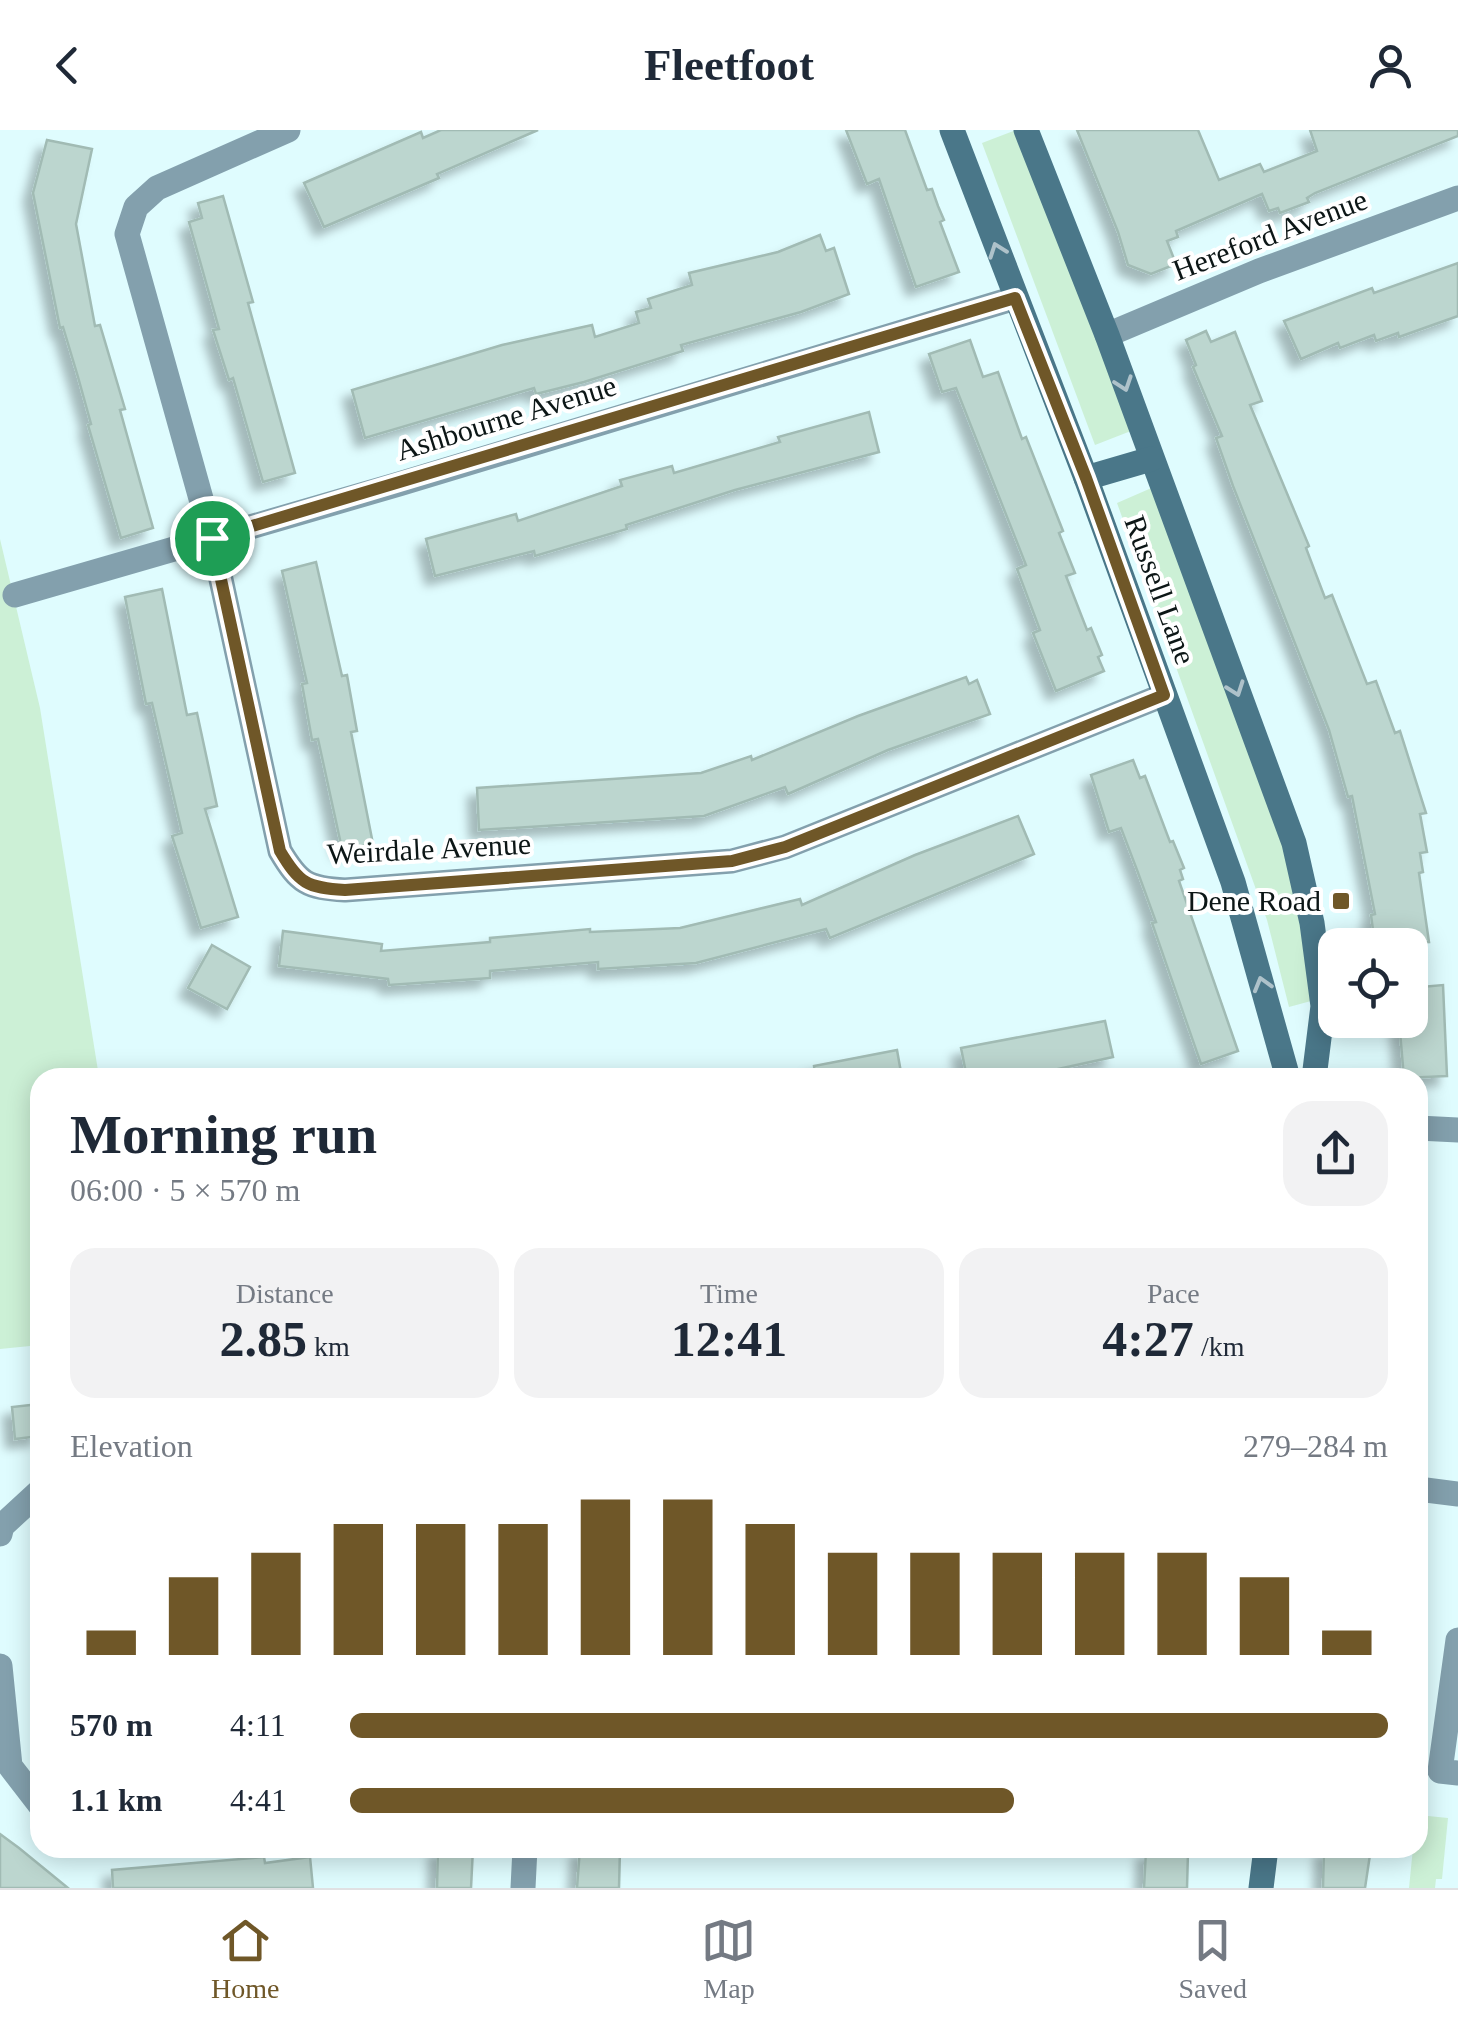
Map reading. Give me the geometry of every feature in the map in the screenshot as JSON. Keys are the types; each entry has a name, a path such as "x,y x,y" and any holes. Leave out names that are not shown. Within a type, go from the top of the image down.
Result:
{"main road":[{"name":"Russell Lane","path":"952,130 1086,478 1233,882 1285,1068"},
{"name":"Russell Lane","path":"1026,130 1107,335 1294,843 1312,922 1323,1006 1315,1068"},
{"path":"1086,478 1150,459"},
{"path":"1261,1888 1265,1858"}],"street":[{"name":"Weirdale Avenue","path":"288,130 157,188 136,206 127,234 212,538 280,851 294,875 314,888 345,890 732,861 785,847 1164,695"},
{"name":"Hereford Avenue","path":"1107,335 1259,272 1458,198"},
{"name":"Ashbourne Avenue","path":"15,595 1015,298"},
{"path":"1428,1128 1458,1130"},
{"path":"1428,1490 1458,1495"},
{"path":"0,1534 2,1526 30,1499"},
{"path":"1458,1640 1440,1771 1458,1773"},
{"path":"0,1666 10,1766 30,1791"},
{"path":"523,1888 525,1858"}],"green space":[{"path":"1016,130 1136,429 1095,445 982,143"},
{"path":"1156,486 1283,834 1306,926 1311,1001 1289,1007 1267,920 1117,503"},
{"path":"0,539 40,708 98,1068 30,1068 30,1346 0,1349"},
{"path":"1428,1816 1448,1818 1442,1879 1436,1879 1435,1888 1409,1888 1412,1858 1428,1858"}],"building":[{"path":"441,130 538,130 324,227 304,183 421,132 423,138"},
{"path":"846,130 905,130 927,190 932,189 944,220 940,222 959,272 916,287 879,179 867,184"},
{"path":"1077,130 1198,130 1219,180 1260,164 1264,172 1317,151 1310,130 1458,130 1458,136 1315,193 1307,198 1309,202 1280,213 1278,208 1269,211 1262,194 1176,231 1178,237 1167,241 1176,264 1151,274 1128,265"},
{"path":"47,140 92,149 76,224 95,326 100,325 125,409 120,410 153,528 121,538 78,377 63,327 60,328 33,193"},
{"path":"223,196 295,473 263,482 233,378 229,380 213,330 219,329 189,222 202,218 198,203"},
{"path":"820,235 826,251 834,248 849,294 801,312 681,345 683,351 584,382 536,394 534,388 365,438 352,390 502,345 592,325 595,337 639,323 636,312 651,308 648,299 692,285 689,273 778,252"},
{"path":"1458,263 1458,316 1399,337 1398,333 1376,341 1374,335 1340,348 1338,343 1301,359 1284,321 1372,288 1374,293"},
{"path":"1206,331 1211,342 1235,332 1262,401 1250,405 1309,546 1306,548 1325,598 1332,595 1367,684 1376,681 1395,733 1400,731 1426,813 1420,814 1427,852 1420,853 1423,872 1419,873 1427,928 1373,928 1371,915 1375,914 1352,796 1348,797 1329,730 1233,486 1216,438 1222,436 1186,340"},
{"path":"970,340 983,377 998,372 1022,439 1026,437 1063,531 1059,533 1075,573 1066,576 1087,630 1091,628 1102,655 1098,657 1104,671 1056,691 1033,633 1040,630 1017,569 1026,565 956,388 942,392 929,354"},
{"path":"869,412 879,452 735,490 626,525 627,529 535,556 534,551 435,576 426,539 516,514 518,521 622,486 620,480 672,466 674,473 780,442 778,437"},
{"path":"316,562 342,676 347,675 357,731 351,732 373,844 342,849 318,739 312,740 302,684 307,683 282,571"},
{"path":"162,589 187,715 197,713 217,806 205,809 238,917 201,928 172,836 182,833 152,703 146,704 125,597"},
{"path":"966,677 969,684 977,680 990,714 888,750 788,794 785,787 704,816 479,830 477,788 701,773 751,756 752,760"},
{"path":"1133,760 1140,778 1145,776 1184,868 1180,870 1183,879 1179,881 1238,1051 1201,1064 1137,870 1121,828 1109,832 1091,775"},
{"path":"1018,816 1034,854 830,938 826,929 696,963 598,969 598,962 490,971 490,978 389,985 388,979 279,966 283,931 382,944 381,951 590,929 680,928 800,899 802,905 915,855"},
{"path":"212,945 250,967 227,1009 188,988"},
{"path":"1443,985 1447,1076 1428,1077 1428,1068 1403,1068 1401,1038 1428,1038 1428,986"},
{"path":"1105,1021 1113,1057 1063,1068 965,1068 961,1048"},
{"path":"897,1050 900,1068 814,1068"},
{"path":"30,1405 30,1437 15,1439 12,1407"},
{"path":"0,1834 68,1888 0,1888"},
{"path":"252,1858 264,1858 265,1863 310,1858 313,1888 113,1888 112,1870"},
{"path":"438,1858 472,1858 471,1888 437,1888"},
{"path":"579,1858 620,1858 619,1888 577,1888"},
{"path":"1146,1858 1188,1858 1187,1888 1144,1888"},
{"path":"1324,1858 1370,1858 1365,1888 1323,1888"}],"place":[{"name":"Dene Road","path":"1341,901"}],"route":[{"path":"1015,298 1086,478 1164,695 785,847 732,861 345,890 314,888 294,875 280,851 212,538 1015,298"}]}
